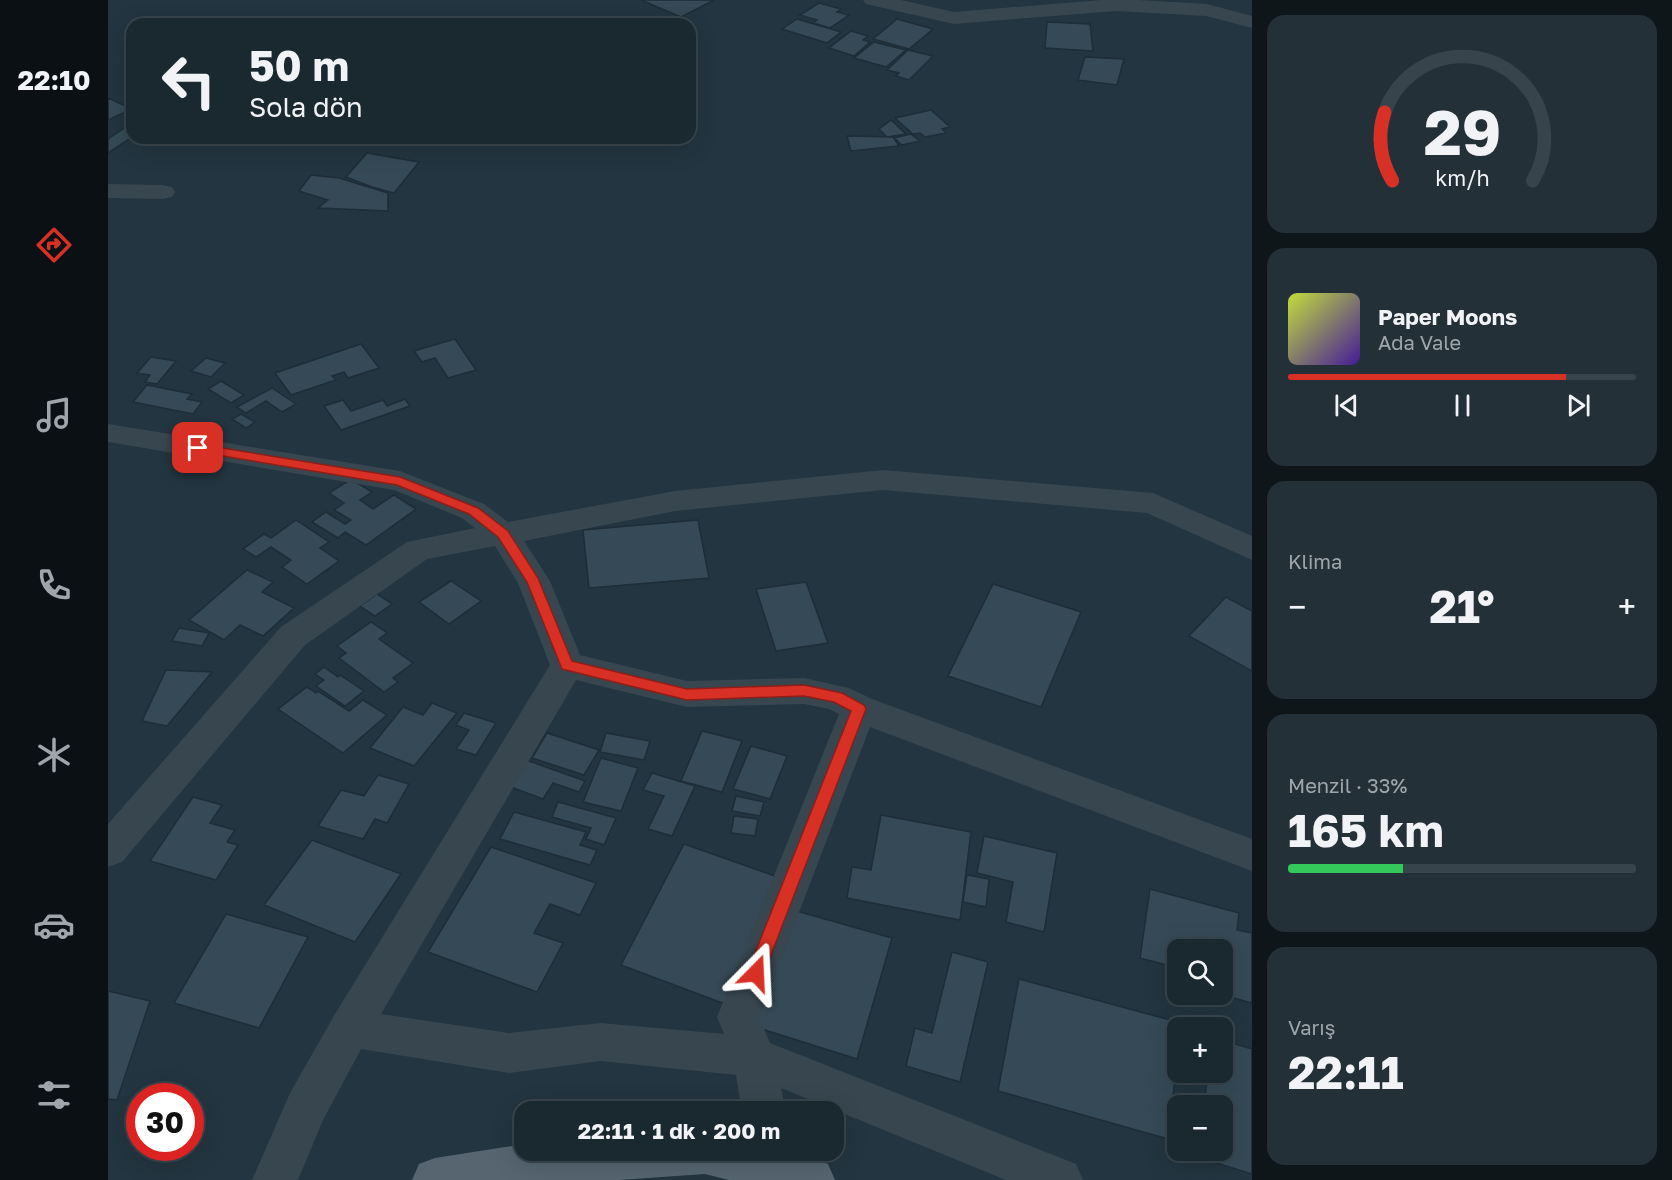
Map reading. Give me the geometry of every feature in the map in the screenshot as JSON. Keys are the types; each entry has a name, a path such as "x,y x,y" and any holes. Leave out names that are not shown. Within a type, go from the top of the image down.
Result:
{"main road":[{"path":"435,1180 528,1165 705,1152 786,1167"}],"street":[{"path":"873,0 954,18 1116,5 1207,10 1252,22"},
{"path":"108,191 163,192"},
{"path":"108,433 400,481 473,511 503,534 534,581 567,665"},
{"path":"108,851 293,636 418,550 675,501 883,480 1153,503 1252,549"},
{"path":"567,665 687,694 804,691 837,697 859,709 1252,855"},
{"path":"275,1180 306,1108 350,1028 567,665"},
{"path":"762,1101 754,1057 738,1017 859,709"},
{"path":"350,1028 509,1053 601,1042 754,1057 1060,1180"}],"building":[{"path":"641,0 714,0 681,17"},
{"path":"819,3 841,9 837,12 849,15 830,28 813,23 817,20 800,15"},
{"path":"797,19 841,32 827,43 782,29"},
{"path":"897,19 933,29 909,49 873,39"},
{"path":"1047,22 1090,24 1093,51 1045,48"},
{"path":"851,31 868,36 863,40 870,42 854,56 829,48"},
{"path":"874,42 906,50 886,67 854,58"},
{"path":"908,50 933,56 909,80 896,76 899,73 887,70"},
{"path":"1085,57 1124,59 1117,85 1078,80"},
{"path":"108,98 126,106 126,112 108,120"},
{"path":"931,110 950,127 942,129 946,133 925,137 920,133 913,134 895,118"},
{"path":"891,120 906,134 887,137 879,129"},
{"path":"126,127 126,141 108,153 108,139"},
{"path":"911,134 920,141 902,145 894,138"},
{"path":"847,136 893,137 899,146 851,151"},
{"path":"367,153 419,162 394,193 346,177"},
{"path":"311,175 339,178 388,193 388,211 318,208 328,200 299,191"},
{"path":"455,339 476,370 448,378 435,358 422,362 414,351"},
{"path":"361,344 379,368 348,378 344,372 332,376 336,380 291,395 275,373"},
{"path":"151,357 176,361 157,384 145,382 150,375 137,373"},
{"path":"206,358 225,363 211,377 191,371"},
{"path":"221,381 244,395 231,403 208,389"},
{"path":"147,385 192,394 187,399 202,402 193,414 133,402"},
{"path":"272,388 296,404 282,412 266,401 246,413 237,407"},
{"path":"405,399 410,406 341,430 324,406 343,400 351,411 383,400 387,406"},
{"path":"241,414 255,422 246,428 232,419"},
{"path":"351,479 372,492 360,500 373,509 394,495 416,509 366,545 345,532 338,538 312,522 326,512 345,524 351,520 334,510 344,503 329,493"},
{"path":"296,520 329,542 320,548 339,561 307,584 282,567 291,560 271,547 256,557 243,549 264,534 271,538"},
{"path":"698,520 709,578 589,588 583,530"},
{"path":"247,570 273,582 262,592 294,608 263,636 240,625 224,640 189,620"},
{"path":"451,581 481,601 449,624 419,602"},
{"path":"806,582 828,643 776,651 756,589"},
{"path":"993,584 1081,612 1041,707 948,676"},
{"path":"377,594 392,604 375,616 360,606"},
{"path":"1226,597 1252,611 1252,671 1189,636"},
{"path":"371,622 387,633 379,639 413,663 393,678 398,682 384,692 339,658 346,653 337,646"},
{"path":"179,628 209,633 202,646 172,641"},
{"path":"324,667 364,691 345,706 316,686 324,680 315,674"},
{"path":"166,670 212,672 167,726 142,721"},
{"path":"307,687 316,693 318,691 349,711 363,700 387,715 343,753 278,709"},
{"path":"432,703 457,713 414,766 370,748 403,707 423,715"},
{"path":"464,713 496,723 476,755 456,749 469,730 456,725"},
{"path":"702,731 742,741 722,792 681,781"},
{"path":"547,733 599,750 584,775 532,758"},
{"path":"606,733 650,741 644,760 600,752"},
{"path":"751,746 787,756 770,799 733,789"},
{"path":"601,758 638,768 621,811 583,802"},
{"path":"526,760 585,781 579,792 553,783 543,799 508,786"},
{"path":"652,773 695,786 672,836 648,829 664,796 643,790"},
{"path":"378,775 409,784 387,823 375,819 363,839 318,826 341,790 364,796"},
{"path":"736,796 764,802 760,816 732,811"},
{"path":"193,797 222,805 210,823 235,830 227,842 238,845 216,880 150,861"},
{"path":"558,802 616,818 604,845 586,839 591,828 552,817"},
{"path":"514,812 586,832 580,845 597,850 590,865 500,839"},
{"path":"881,815 971,832 960,920 847,898 852,867 871,870"},
{"path":"734,816 758,819 755,836 731,833"},
{"path":"984,836 1057,853 1044,932 1006,922 1013,882 977,873"},
{"path":"312,840 401,874 355,942 264,905"},
{"path":"684,844 783,879 725,1004 621,965"},
{"path":"491,847 596,883 580,915 550,904 534,933 563,943 537,992 428,952"},
{"path":"967,875 989,879 986,907 963,902"},
{"path":"1150,889 1239,913 1237,930 1252,933 1252,1003 1233,998 1233,939 1167,939 1167,965 1140,958"},
{"path":"793,910 892,938 857,1059 752,1026"},
{"path":"226,914 308,937 259,1028 174,1003"},
{"path":"952,952 988,962 960,1082 906,1066 915,1028 932,1033"},
{"path":"1019,979 1167,1019 1167,1083 1175,1083 1173,1095 1167,1095 1167,1139 998,1091"},
{"path":"108,991 150,1001 117,1100 108,1099"},
{"path":"1233,1043 1252,1049 1252,1174 1210,1161 1233,1161 1233,1095 1205,1095 1207,1083 1233,1083"}],"route":[{"path":"198,448 400,481 473,511 503,534 534,581 567,665 687,694 804,691 837,697 859,709 756,973"}]}
